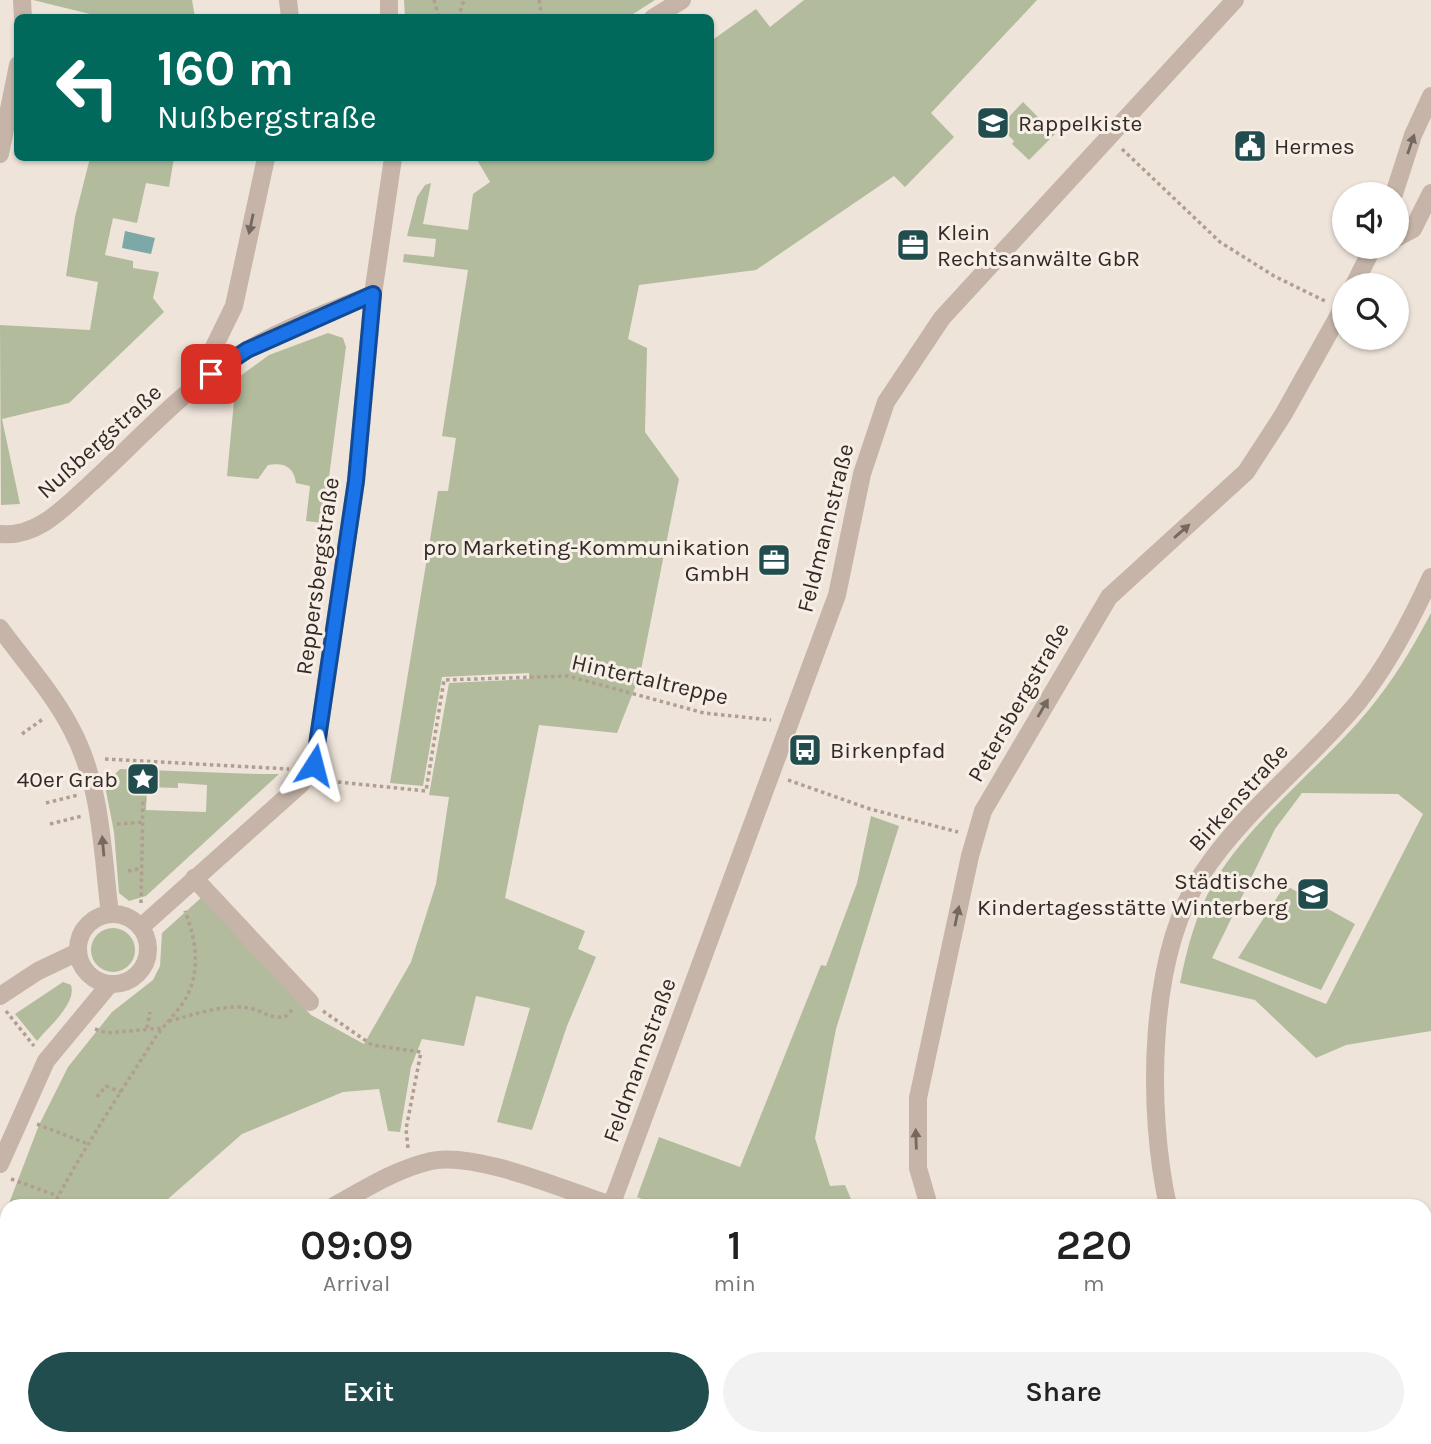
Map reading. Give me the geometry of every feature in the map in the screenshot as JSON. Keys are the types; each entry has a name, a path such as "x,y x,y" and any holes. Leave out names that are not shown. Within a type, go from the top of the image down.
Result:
{"street":[{"path":"659,14 682,0"},
{"name":"Feldmannstraße","path":"614,1199 773,775 837,595 863,470 878,418 891,392 942,318 1235,0"},
{"path":"0,154 14,85"},
{"path":"1398,182 1413,135 1431,96"},
{"path":"195,386 234,306 265,161"},
{"name":"Reppersbergstraße","path":"141,927 301,785 314,765 356,481 373,294 393,161"},
{"path":"1409,231 1413,229 1431,193"},
{"name":"Nußbergstraße","path":"0,534 22,532 54,517 195,386 247,350 373,294"},
{"name":"Petersbergstraße","path":"927,1199 918,1168 918,1098 970,856 983,811 1108,597 1246,472 1283,415 1332,327"},
{"name":"Birkenstraße","path":"1166,1199 1158,1160 1154,1118 1156,1057 1164,978 1180,919 1202,874 1230,836 1358,702 1389,660 1431,577"},
{"path":"0,628 60,708 85,757 101,819 110,914"},
{"path":"194,878 307,999"},
{"path":"110,914 127,916 141,927 148,943 148,955 143,969 134,979 108,985 99,982 84,970 78,952 87,926 110,914"},
{"path":"0,996 38,971 78,952"},
{"path":"0,1164 46,1061 108,985"},
{"path":"347,1199 379,1181 434,1161 462,1161 492,1167 590,1199"}],"path":[{"path":"1110,138 1220,242 1274,276 1323,300"},
{"name":"Hintertaltreppe","path":"338,782 426,791 444,680 568,676 704,713 770,720"},
{"path":"22,734 46,717"},
{"path":"101,759 290,769"},
{"path":"773,775 944,829"},
{"path":"46,803 79,795"},
{"path":"141,905 146,800"},
{"path":"50,824 82,816"},
{"path":"120,824 143,822"},
{"path":"128,871 142,868"},
{"path":"56,1199 162,1028 188,994 195,969 195,938 184,908"},
{"path":"167,1022 200,1013 241,1008 253,1009 269,1017 285,1017 307,999 372,1045 421,1052 406,1129"},
{"path":"147,1028 150,1012"},
{"path":"11,1017 30,1042"},
{"path":"97,1031 107,1033 162,1028"},
{"path":"97,1097 106,1086 121,1092"},
{"path":"39,1125 88,1144"},
{"path":"17,1181 58,1196"},
{"path":"0,1292 0,1301"}],"green space":[{"path":"33,0 192,0 194,14 90,14"},
{"path":"404,0 655,0 633,14 405,14"},
{"path":"804,0 1037,0 931,113 954,137 905,187 894,176 756,270 639,285 628,339 647,348 645,432 679,479 640,675 617,733 539,725 505,898 585,931 578,949 596,957 567,1026 532,1130 497,1122 530,1008 476,996 464,1046 422,1039 411,1067 400,1132 388,1131 379,1089 343,1092 242,1134 168,1199 11,1199 39,1125 68,1067 112,1012 153,980 160,966 162,933 202,897 311,1015 364,1044 411,962 436,884 449,797 429,795 449,683 529,679 529,673 442,677 423,786 390,783 438,491 448,491 456,438 442,436 468,270 403,262 404,254 434,257 436,239 407,236 417,197 425,185 431,183 423,224 468,230 473,194 490,182 478,161 714,161 714,39 756,9 770,27"},
{"path":"1023,102 1055,134 1029,160 1012,144 1014,141 1007,134 1009,131 1002,124"},
{"path":"89,161 173,161 169,187 146,183 137,223 113,218 105,255 133,261 133,268 159,272 153,298 164,312 69,403 2,419 20,504 1,505 0,325 90,330 98,282 66,276 75,217"},
{"path":"328,333 343,338 346,347 323,523 306,521 310,486 296,483 293,473 287,467 279,464 268,465 258,479 227,476 236,379 269,355"},
{"path":"1431,613 1431,1031 1346,1045 1316,1058 1255,1000 1180,983 1186,957 1202,906 1229,859 1266,816 1367,712 1394,677","holes":["1302,793 1398,794 1423,814 1326,1004 1212,958 1275,829"]},
{"path":"120,769 279,774 146,896 129,901 119,893 114,832 106,791 109,780","holes":["178,783 207,785 206,812 146,810 147,787 178,788"]},
{"path":"871,816 899,826 836,1029 815,1138 830,1186 845,1185 851,1199 637,1197 659,1137 740,1167 821,965 826,966 857,883"},
{"path":"1285,885 1355,924 1321,990 1238,958"},
{"path":"113,928 128,935 135,950 128,965 113,972 98,965 91,950 98,935"},
{"path":"63,982 71,985 70,1000 37,1041 15,1014"}],"water":[{"path":"125,231 155,238 151,254 122,248"}],"place":[{"name":"Rappelkiste","path":"993,123"},
{"name":"Hermes","path":"1250,146"},
{"name":"Klein Rechtsanwälte GbR","path":"913,245"},
{"name":"pro Marketing-Kommunikation GmbH","path":"774,560"},
{"name":"Birkenpfad","path":"805,750"},
{"name":"40er Grab","path":"143,779"},
{"name":"Städtische Kindertagesstätte Winterberg","path":"1313,894"}],"route":[{"path":"211,374 247,350 373,294 356,481 314,765"}]}
